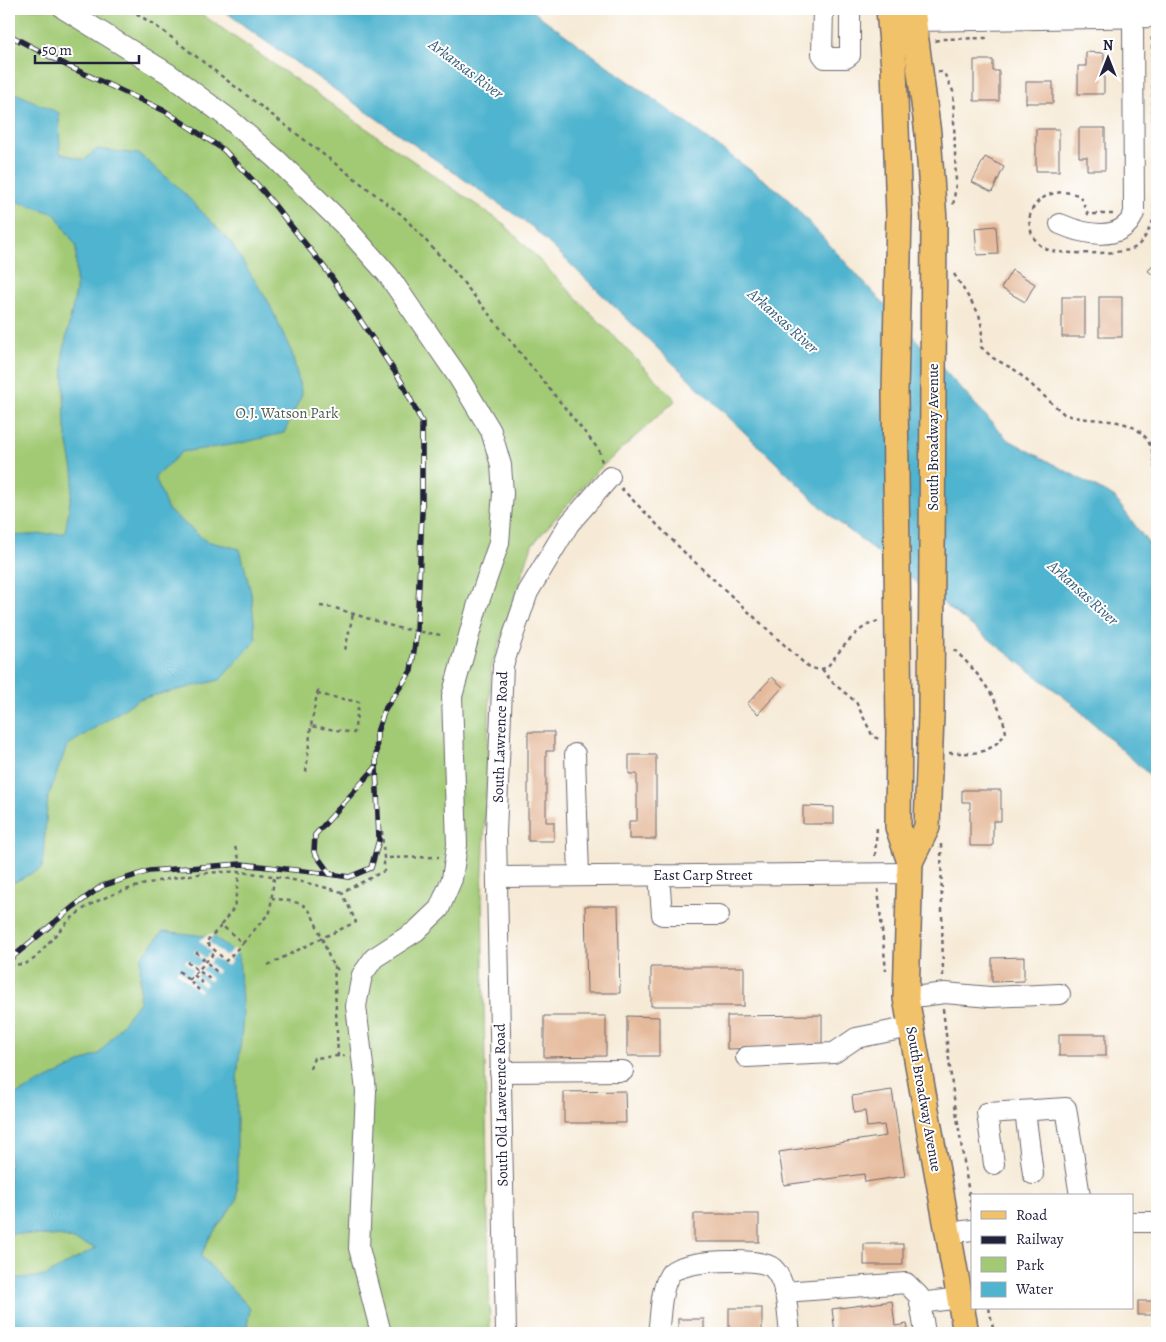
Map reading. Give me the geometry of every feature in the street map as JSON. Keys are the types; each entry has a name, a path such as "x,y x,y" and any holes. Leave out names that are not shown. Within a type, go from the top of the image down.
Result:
{"main road":[{"name":"South Broadway Avenue","path":"889,13 894,68 899,215 895,393 899,735 898,827 910,868 906,998 911,1027 960,1232 960,1298 966,1333"},
{"name":"South Broadway Avenue","path":"910,868 927,827 943,219 928,134 913,15"}],"street":[{"path":"64,9 169,74 228,118 343,224 388,275 459,378 491,431 501,465 503,493 499,543 477,607 452,696 457,845 452,880 439,909 416,930 374,958 362,975 356,1006 366,1107 359,1248 381,1333"},
{"path":"823,9 822,54 825,58 846,58 850,55 850,9"},
{"path":"889,13 1133,26 1157,17"},
{"path":"1060,224 1078,232 1096,234 1116,232 1131,222 1134,213 1133,26"},
{"name":"South Lawrence Road","path":"497,877 496,834 503,666 528,592 569,524 610,477"},
{"path":"575,754 579,876"},
{"name":"East Carp Street","path":"497,877 659,875 910,868"},
{"path":"659,875 662,915 719,915"},
{"name":"South Old Lawerence Road","path":"497,877 506,1333"},
{"path":"906,998 945,993 990,997 1060,994"},
{"path":"746,1057 834,1053 856,1038 911,1027"},
{"path":"500,1072 623,1071"},
{"path":"994,1164 987,1113 1066,1108 1080,1194"},
{"path":"1025,1111 1033,1174"},
{"path":"1134,1222 1157,1222"},
{"path":"658,1333 665,1287 671,1272 683,1265 743,1260 761,1262 772,1268 782,1282 790,1333"},
{"path":"784,1292 906,1283 919,1296 925,1333"},
{"path":"920,1303 960,1298"}],"path":[{"path":"130,9 163,31 402,215 454,271 599,450 604,471 684,552 806,666 814,670 822,669 870,622 886,623"},
{"path":"1117,214 1088,214 1080,196 1069,191 1055,192 1041,198 1033,208 1030,224 1034,238 1050,251 1120,252 1135,247 1147,234 1154,218 1152,39 1149,32 1133,26"},
{"path":"934,42 942,39 990,38"},
{"path":"936,70 944,73 953,91 956,183 943,219"},
{"path":"951,267 957,281 980,314 982,328 980,347 993,358 1014,370 1064,414 1086,419 1125,423 1135,427 1150,446 1157,491"},
{"path":"320,606 398,628 441,635"},
{"path":"346,650 353,614"},
{"path":"946,753 987,750 996,745 1006,733 1004,719 993,696 964,658 950,646"},
{"path":"822,669 833,682 856,702 873,737 899,735"},
{"path":"306,772 311,726 319,688"},
{"path":"311,726 354,733 359,702 317,694"},
{"path":"9,965 25,964 34,959 80,911 95,902 130,889 186,876 240,872 309,883 342,892 384,871 382,831"},
{"path":"235,847 241,859 234,908 206,942 226,960 270,912 274,878"},
{"path":"384,858 455,858"},
{"path":"268,965 356,922 342,892"},
{"path":"272,898 303,903 310,910 334,965 338,970"},
{"path":"221,925 243,943"},
{"path":"189,980 216,951"},
{"path":"196,952 217,972"},
{"path":"188,962 210,979"},
{"path":"334,965 338,1056"},
{"path":"179,971 199,990"},
{"path":"194,975 205,985"},
{"path":"310,1069 314,1058 362,1056"},
{"path":"989,1310 994,1333"}],"green space":[{"name":"O.J. Watson Park","path":"9,9 194,9 504,224 676,400 597,471 532,545 491,670 482,895 490,1333 9,1333"}],"water":[{"name":"Arkansas River","path":"222,9 530,9 783,194 1007,439 1114,497 1157,555 1157,782 1070,702 833,518 531,226"},
{"path":"9,90 59,113 60,153 84,160 97,149 139,154 177,186 229,240 269,303 292,353 302,395 284,433 237,444 182,452 155,477 168,510 206,541 240,549 251,593 256,640 220,680 139,699 67,746 48,797 42,868 9,885 9,536 65,533 74,476 65,428 63,354 76,290 76,246 55,214 9,199"},
{"path":"163,931 214,937 239,956 243,1017 237,1080 237,1200 210,1237 201,1256 250,1308 246,1333 9,1333 9,1279 45,1276 96,1248 65,1237 9,1233 9,1098 100,1053 139,1002 141,958"}],"pier":[{"path":"210,934 214,935 209,942 225,956 234,949 237,952 230,959 231,962 228,966 213,958 209,963 218,971 216,974 207,965 202,970 212,979 209,981 200,973 197,976 207,984 204,987 194,978 191,981 201,990 199,992 176,971 179,969 188,977 194,970 185,962 187,959 197,967 203,961 194,952 196,950 205,958 211,952 199,940"}],"building":[{"path":"1086,52 1104,53 1104,94 1078,94 1078,66 1086,66"},
{"path":"974,60 993,60 993,71 999,71 999,101 974,101"},
{"path":"1026,82 1053,82 1053,103 1026,103"},
{"path":"1079,128 1105,128 1105,170 1087,170 1087,157 1079,157"},
{"path":"1036,129 1059,129 1059,171 1036,171"},
{"path":"985,157 1004,167 992,192 972,182"},
{"path":"996,226 998,254 977,255 975,228"},
{"path":"1157,259 1157,278 1148,271"},
{"path":"1012,270 1035,284 1025,302 1001,288"},
{"path":"1062,297 1085,297 1085,337 1062,337"},
{"path":"1099,297 1122,297 1122,337 1099,337"},
{"path":"772,677 783,687 758,714 747,704"},
{"path":"528,732 554,732 554,751 546,751 546,822 554,822 554,841 528,841"},
{"path":"629,755 656,755 656,839 629,839 629,821 637,821 637,774 629,774"},
{"path":"962,790 1001,790 1001,821 993,821 993,846 970,846 970,802 962,802"},
{"path":"803,806 834,807 834,824 803,824"},
{"path":"585,906 618,906 620,993 587,993"},
{"path":"1024,957 1024,981 992,982 992,958"},
{"path":"651,967 744,967 744,1006 651,1006"},
{"path":"822,1015 822,1047 727,1049 727,1016"},
{"path":"544,1016 606,1016 606,1056 544,1057"},
{"path":"627,1016 659,1017 659,1056 627,1056"},
{"path":"1059,1034 1106,1034 1106,1056 1059,1056"},
{"path":"892,1090 905,1176 865,1182 864,1174 784,1185 779,1152 886,1136 884,1125 867,1127 865,1111 854,1113 852,1096"},
{"path":"625,1091 626,1123 564,1123 564,1092"},
{"path":"694,1214 759,1214 759,1242 694,1242"},
{"path":"864,1244 903,1244 903,1265 864,1265"},
{"path":"892,1301 895,1326 907,1324 909,1333 885,1333 885,1330 835,1333 832,1309"},
{"path":"1138,1301 1157,1301 1157,1315 1138,1315"},
{"path":"729,1308 762,1308 762,1333 729,1333"},
{"path":"678,1319 704,1319 704,1333 678,1333"}],"railway":[{"path":"9,35 72,68 165,111 224,150 263,191 328,272 401,381 422,422 422,512 417,630 411,671 385,709 377,732 376,767 379,840 371,868 349,877 330,874 314,852 315,835 376,767"},
{"path":"9,960 73,907 102,886 149,871 241,864 330,874"}]}
